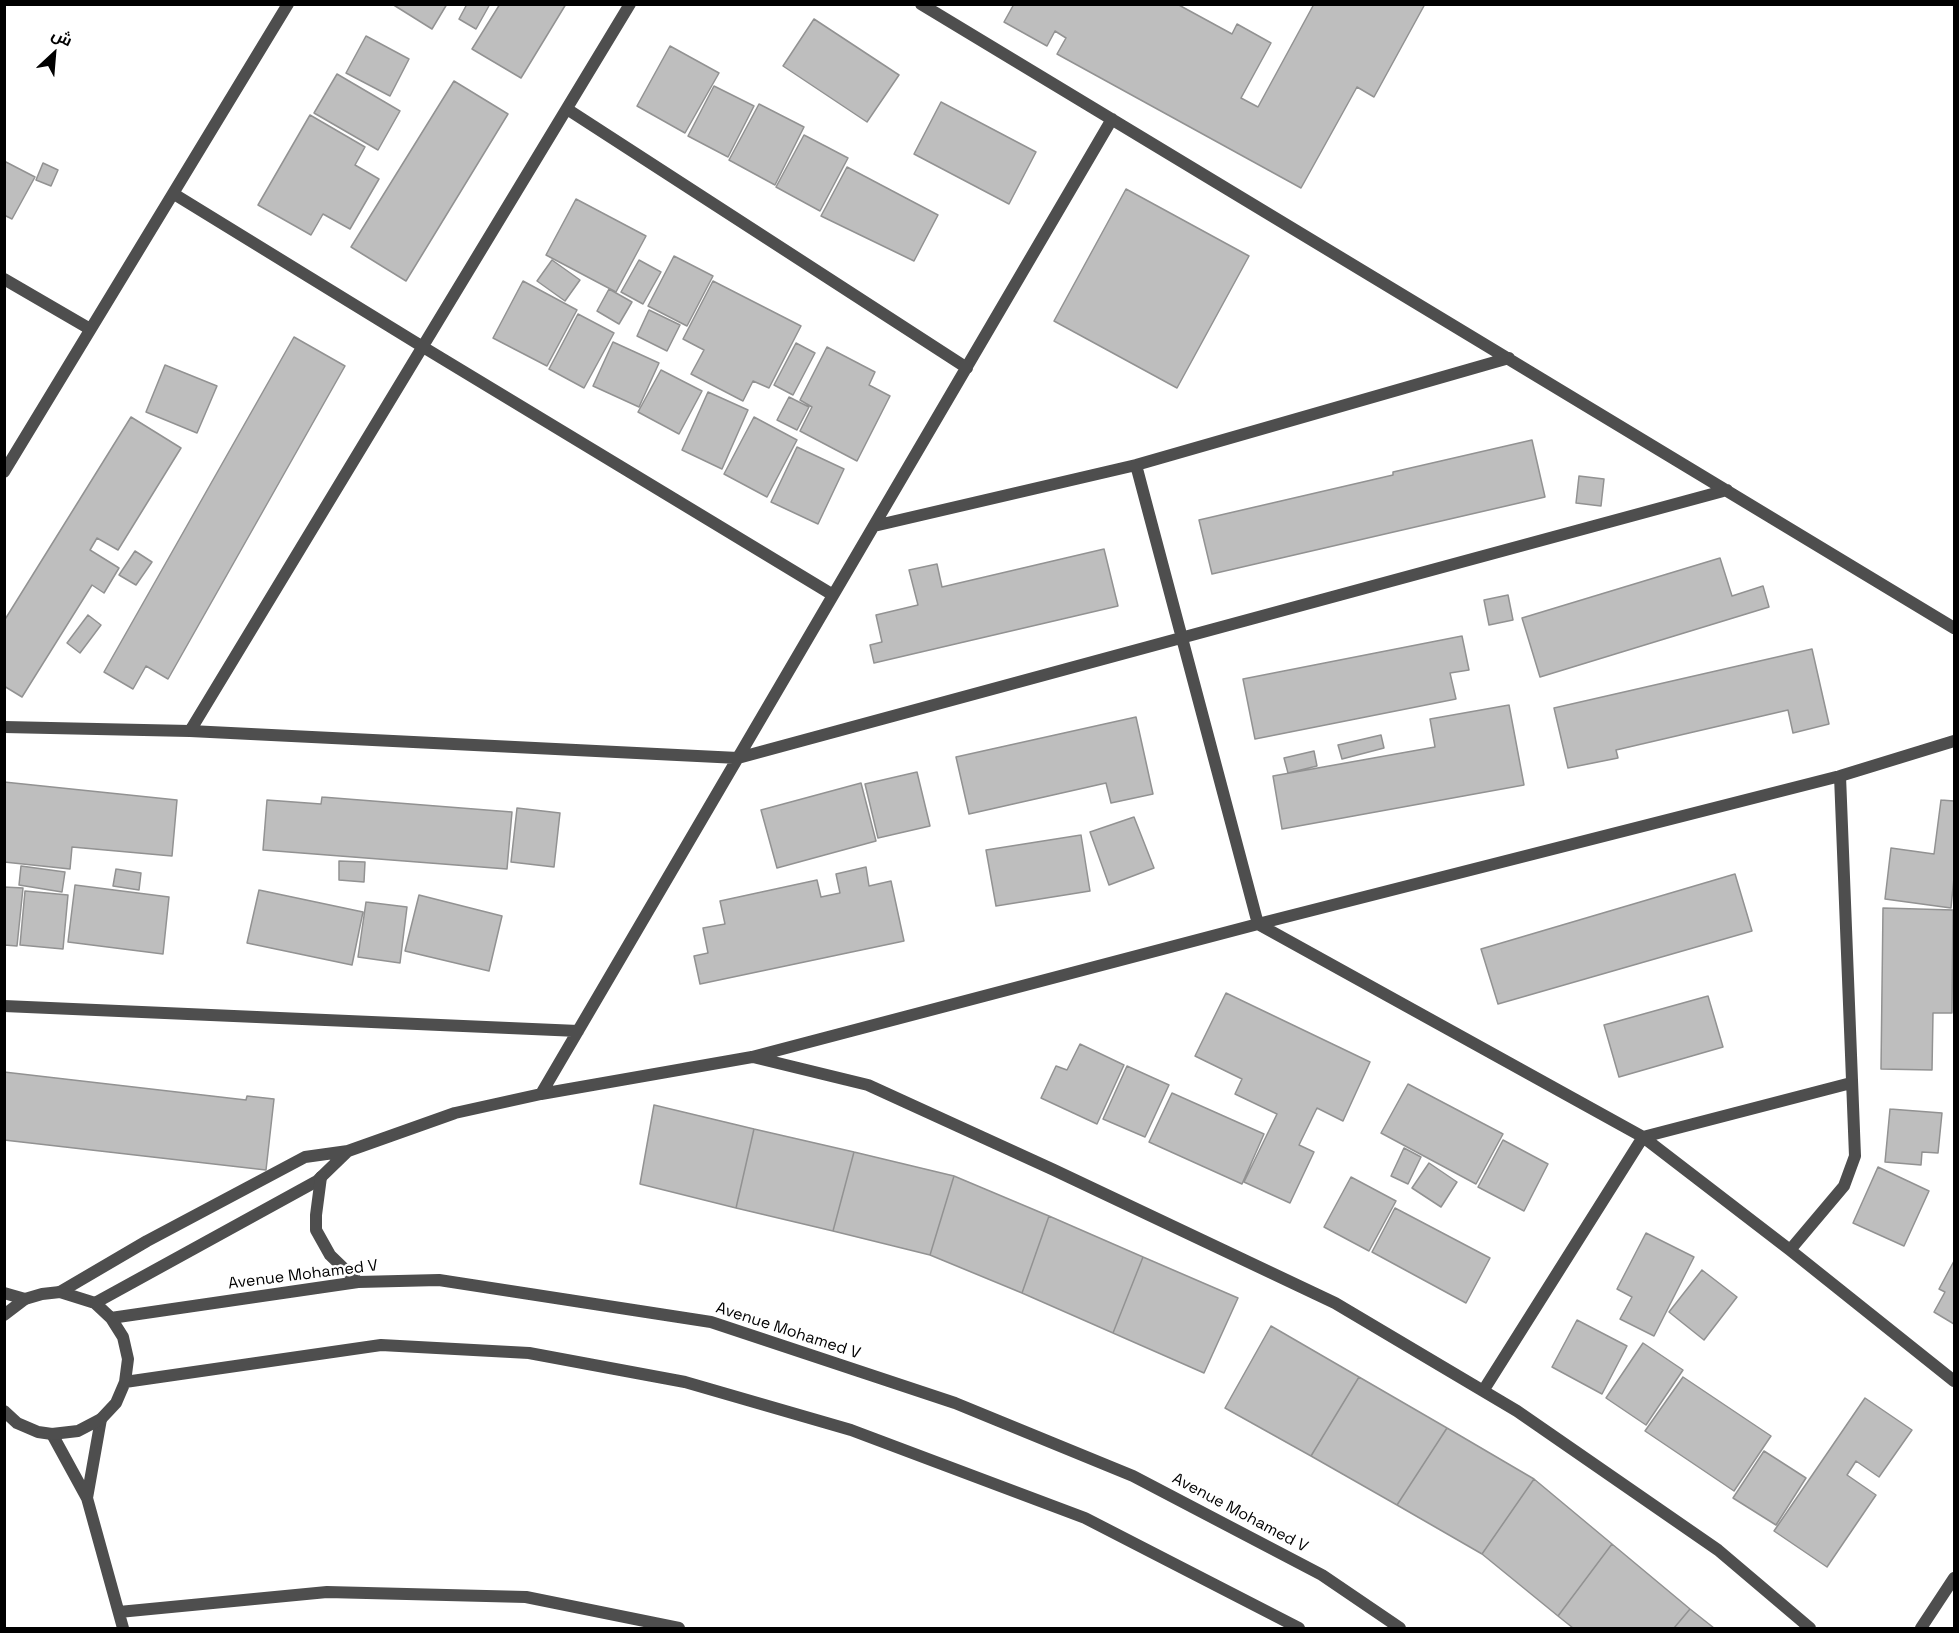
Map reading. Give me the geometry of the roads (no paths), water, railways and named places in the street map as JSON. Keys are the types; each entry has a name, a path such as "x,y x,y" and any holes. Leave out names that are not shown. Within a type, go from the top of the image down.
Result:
{"street":[{"path":"4,472 288,4"},
{"path":"190,731 630,4"},
{"path":"921,4 1954,628"},
{"path":"567,109 967,368"},
{"path":"541,1094 1112,119"},
{"path":"174,194 833,595"},
{"path":"4,279 90,329"},
{"path":"874,526 1136,465 1509,358"},
{"path":"1136,465 1258,924 1643,1137 1790,1250 1954,1381"},
{"path":"4,728 190,731 738,758 1727,490"},
{"path":"60,1292 147,1241 305,1157 348,1151 455,1113 541,1094 752,1057 1258,924 1840,776 1954,741"},
{"path":"1790,1250 1844,1186 1855,1156 1840,776"},
{"path":"4,1006 578,1031"},
{"path":"752,1057 868,1085 1034,1160 1335,1303 1517,1411 1718,1550 1810,1629"},
{"path":"1483,1390 1643,1137 1851,1083"},
{"path":"95,1303 321,1177 348,1151"},
{"path":"321,1177 316,1230 330,1255 358,1282"},
{"name":"Avenue Mohamed V","path":"111,1318 358,1282 439,1280 711,1322 944,1400 1133,1476 1322,1575 1400,1629"},
{"path":"4,1315 25,1299 42,1294 60,1292 95,1303 111,1318 123,1337 128,1359 125,1382 116,1402 101,1419 78,1431 52,1434 38,1432 17,1423 4,1411"},
{"path":"4,1293 25,1299"},
{"path":"125,1382 381,1345 529,1353 686,1382 851,1430 1085,1518 1299,1629"},
{"path":"87,1497 101,1419"},
{"path":"52,1434 87,1497 123,1629"},
{"path":"1921,1629 1954,1578"},
{"path":"119,1612 327,1592 526,1597 679,1629"}]}
